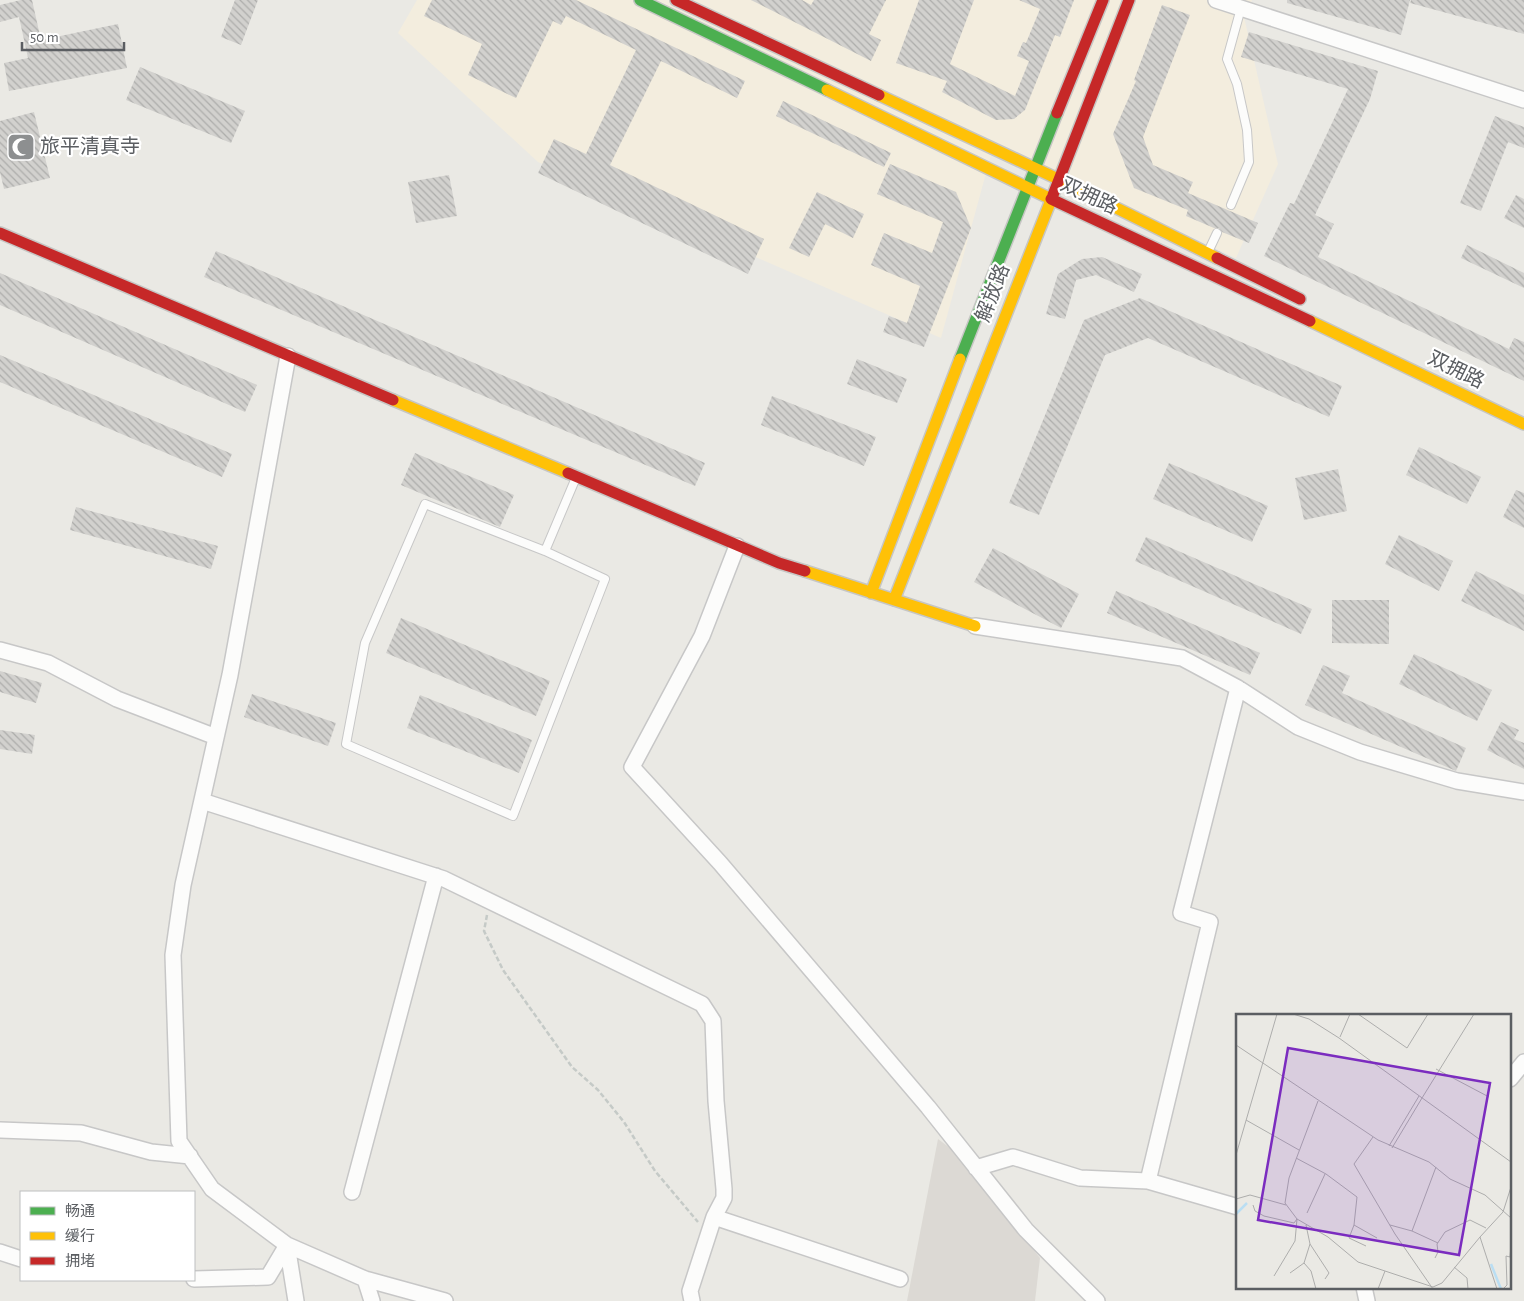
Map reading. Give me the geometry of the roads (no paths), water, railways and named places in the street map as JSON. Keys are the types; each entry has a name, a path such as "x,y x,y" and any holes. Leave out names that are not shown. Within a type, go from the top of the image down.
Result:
{"main road":[{"name":"双拥路","path":"640,0 1026,188 1416,371 1524,424"},
{"name":"双拥路","path":"676,0 1058,179 1314,307"},
{"name":"解放路","path":"871,592 1026,188 1104,0"},
{"name":"解放路","path":"894,600 1049,198 1129,0"},
{"path":"0,233 779,563 975,626"},
{"name":"双拥路","path":"1481,390 1524,411"}],"street":[{"path":"1216,0 1524,100"},
{"path":"288,356 230,675 183,885 173,955 180,1141 212,1189 287,1245 365,1279 445,1301"},
{"path":"737,546 702,636 632,767 720,863 928,1107 1026,1230 1096,1301"},
{"path":"975,626 1182,658 1238,688 1298,727 1360,752 1457,781 1524,792"},
{"path":"0,650 48,663 117,699 216,736"},
{"path":"1148,1181 1210,922 1181,913 1238,688"},
{"path":"202,801 436,876 702,1004 713,1021 716,1101 724,1198 708,1232 690,1291 692,1301"},
{"path":"352,1192 436,876"},
{"path":"1512,1076 1524,1062"},
{"path":"0,1130 81,1133 151,1152 190,1156"},
{"path":"976,1168 1013,1157 1080,1178 1148,1181 1236,1206"},
{"path":"714,1217 900,1279"},
{"path":"195,1279 268,1277 287,1245"},
{"path":"287,1245 296,1301"},
{"path":"0,1252 20,1259"},
{"path":"365,1279 372,1301"},
{"path":"1364,1288 1367,1301"}],"lane":[{"path":"1231,204 1249,162 1247,130 1237,84 1226,59 1241,8"},
{"path":"1208,253 1217,233"},
{"path":"545,551 575,478"},
{"path":"425,504 545,551 605,579 513,816 346,744 365,643 425,504"}],"place":[{"name":"旅平清真寺","path":"21,147"}]}
